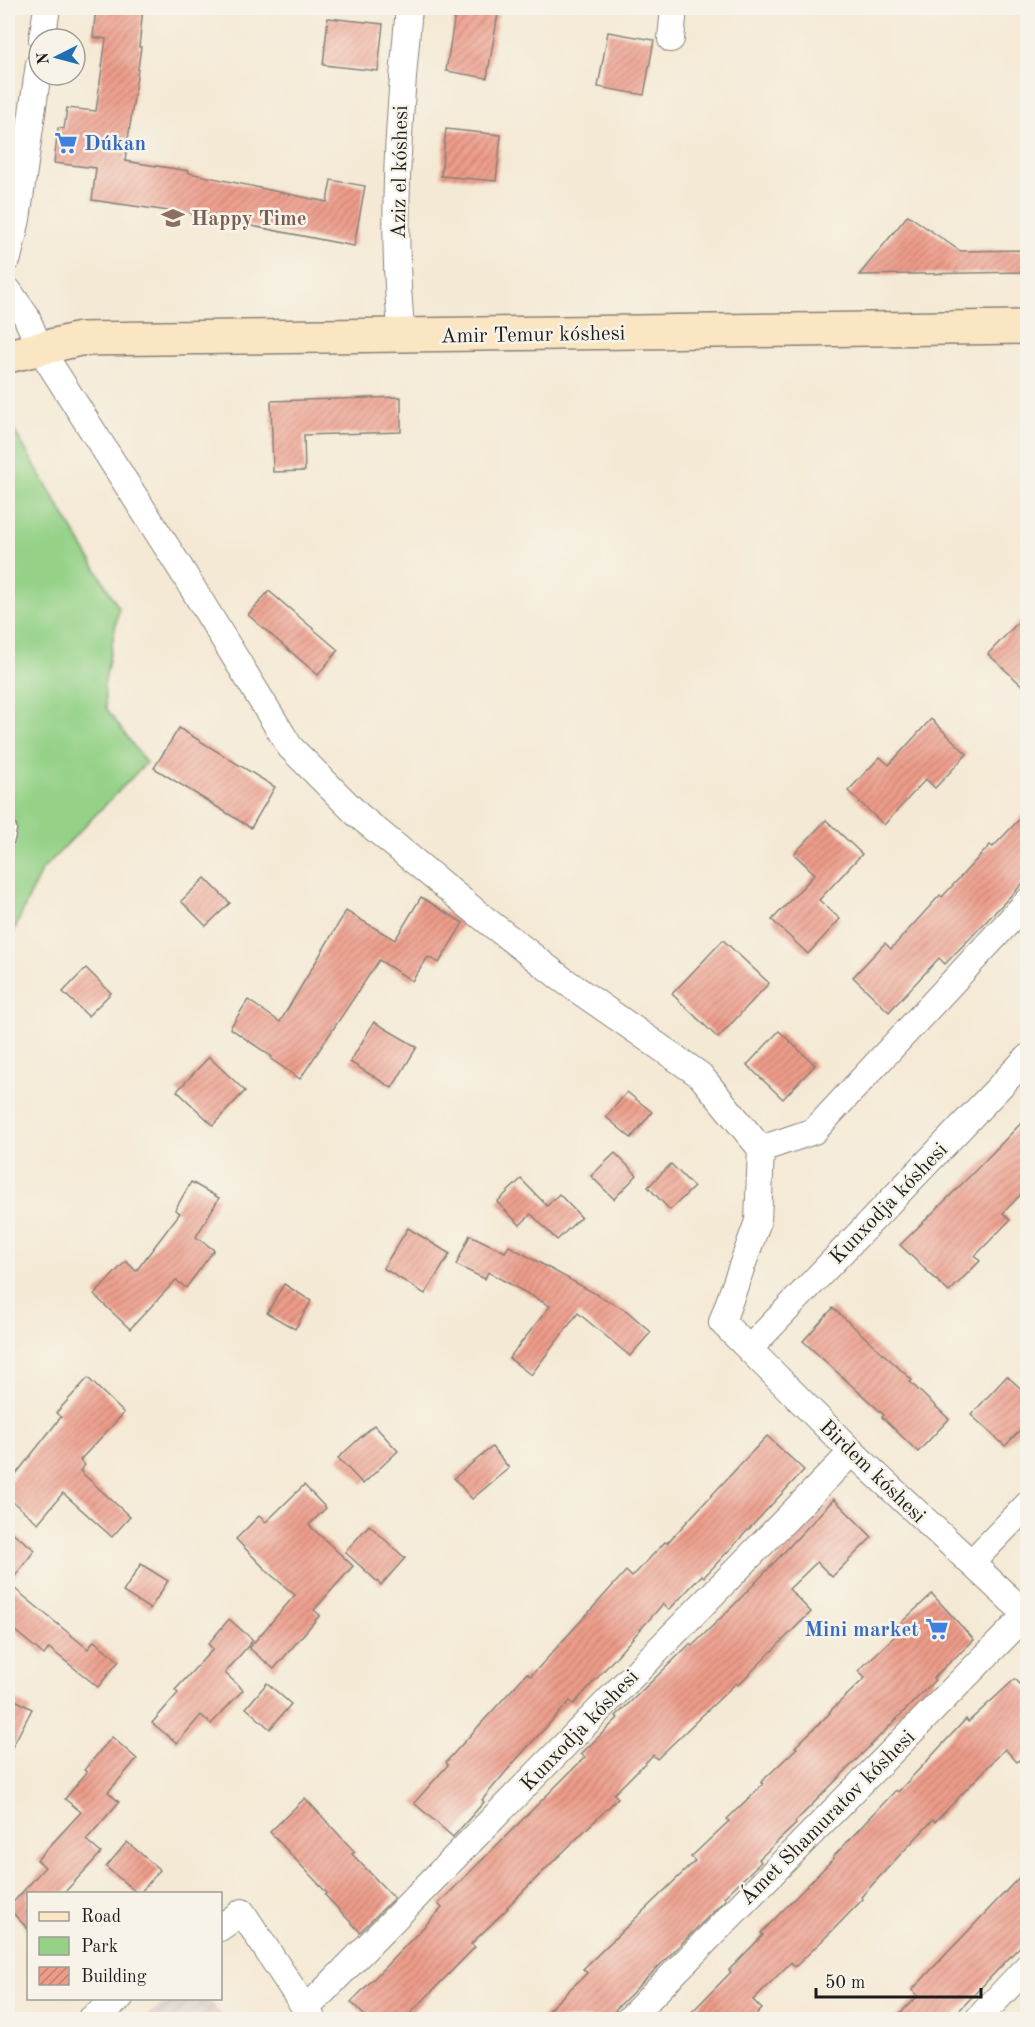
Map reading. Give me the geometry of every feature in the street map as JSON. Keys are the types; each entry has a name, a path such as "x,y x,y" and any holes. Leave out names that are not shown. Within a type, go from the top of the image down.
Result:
{"street":[{"path":"44,27 47,8"},
{"name":"Aziz el kóshesi","path":"402,336 397,221 400,102 409,8"},
{"path":"671,39 674,8"},
{"path":"8,258 18,219 36,87"},
{"path":"8,290 26,316 39,347 179,566 290,747 358,815 481,916 562,979 700,1075 761,1149 814,1131 1028,901"},
{"name":"Amir Temur kóshesi","path":"8,356 80,339 1028,327"},
{"name":"Kunxodja kóshesi","path":"749,1349 1028,1057"},
{"name":"Birdem kóshesi","path":"761,1149 758,1221 722,1322 852,1452 1027,1616"},
{"name":"Kunxodja kóshesi","path":"310,2014 852,1452"},
{"path":"970,1563 1028,1504"},
{"name":"Ámet Shamuratov kóshesi","path":"628,2019 1027,1616"},
{"path":"222,1927 242,1912 310,2014"},
{"path":"977,2019 1028,1966"},
{"path":"90,2019 117,2000"}],"lane":[{"path":"8,822 10,829 8,839"}],"shaded area":[{"path":"170,2000 210,2000 225,2019 141,2019"}],"green space":[{"path":"8,420 119,608 104,685 106,708 146,763 41,871 13,933 8,951"}],"building":[{"path":"96,8 143,8 139,47 141,47 125,161 189,171 189,173 327,202 331,180 365,186 354,246 190,214 92,200 96,168 54,163 58,128 64,129 67,108 96,111 106,39 93,37"},
{"path":"456,8 498,14 487,78 446,71"},
{"path":"328,18 383,24 378,71 323,65"},
{"path":"608,32 654,40 644,95 598,87"},
{"path":"446,129 501,135 496,181 441,176"},
{"path":"908,215 960,251 1028,250 1028,272 859,275"},
{"path":"401,397 401,432 304,435 305,471 273,472 271,401"},
{"path":"269,591 338,650 318,675 248,615"},
{"path":"1028,612 1028,691 988,654"},
{"path":"931,719 967,754 935,788 926,779 884,825 848,791 880,757 889,765"},
{"path":"179,728 275,787 251,828 154,768"},
{"path":"1028,810 1028,878 945,964 939,958 889,1012 853,977 885,943 891,949 940,895 942,897 990,845 993,847"},
{"path":"826,820 862,854 819,900 840,919 808,954 772,920 815,874 794,854"},
{"path":"205,878 230,903 206,926 181,901"},
{"path":"421,897 463,923 439,963 428,957 412,981 379,960 300,1079 230,1028 248,1000 280,1022 346,911 395,940"},
{"path":"723,940 769,983 718,1038 672,994"},
{"path":"86,968 111,993 88,1016 63,992"},
{"path":"374,1022 417,1047 392,1088 350,1062"},
{"path":"779,1031 815,1065 783,1099 747,1065"},
{"path":"209,1057 245,1091 213,1125 177,1091"},
{"path":"627,1092 652,1112 631,1138 606,1117"},
{"path":"1028,1116 1028,1187 1003,1213 1010,1220 975,1256 980,1261 949,1292 900,1245"},
{"path":"615,1153 637,1175 614,1199 591,1176"},
{"path":"671,1164 694,1187 670,1210 648,1187"},
{"path":"521,1179 547,1206 559,1194 581,1217 557,1240 531,1214 520,1225 497,1202"},
{"path":"191,1182 219,1198 196,1237 214,1250 186,1288 176,1280 130,1329 94,1295 126,1261 136,1271 180,1213 175,1210"},
{"path":"408,1228 450,1254 425,1294 383,1268"},
{"path":"470,1235 505,1252 509,1246 627,1311 651,1332 630,1356 578,1313 531,1375 509,1358 550,1306 488,1272 485,1279 456,1265"},
{"path":"284,1284 311,1301 295,1329 267,1313"},
{"path":"833,1308 912,1380 910,1382 949,1419 918,1452 882,1417 884,1415 803,1341"},
{"path":"1007,1376 1028,1395 1028,1422 1005,1446 971,1415"},
{"path":"88,1378 124,1413 80,1460 85,1465 80,1471 130,1517 112,1537 63,1493 38,1523 8,1498 8,1484 61,1417 56,1413"},
{"path":"374,1425 398,1451 363,1484 338,1458"},
{"path":"767,1436 804,1470 704,1577 702,1575 669,1610 663,1604 574,1704 570,1701 515,1761 482,1800 484,1802 453,1837 414,1803 448,1765 446,1762 527,1673 531,1676 626,1571 632,1577"},
{"path":"492,1447 509,1468 472,1499 454,1478"},
{"path":"304,1485 326,1508 309,1525 353,1566 314,1610 320,1615 274,1669 249,1648 295,1595 269,1573 236,1539 259,1516 266,1522"},
{"path":"834,1499 872,1537 832,1577 817,1562 789,1589 811,1612 738,1685 736,1683 657,1759 653,1755 614,1794 618,1798 471,1944 475,1947 405,2019 368,2019 351,2002 442,1908 438,1904 585,1757 581,1754 618,1718 616,1716 735,1604"},
{"path":"369,1525 405,1558 381,1585 345,1552"},
{"path":"8,1529 35,1550 9,1584 88,1649 94,1641 119,1661 98,1687 49,1648 44,1655 8,1625"},
{"path":"141,1564 168,1581 150,1609 123,1592"},
{"path":"932,1594 974,1640 933,1678 935,1680 795,1822 796,1824 759,1859 761,1862 724,1897 726,1899 615,2010 613,2019 539,2019 587,1973 583,1969 695,1861 691,1857 729,1821 727,1819 763,1784 761,1782 865,1678 858,1671 895,1636 891,1632"},
{"path":"229,1619 253,1640 225,1673 243,1690 211,1724 201,1715 177,1743 152,1723 178,1693 175,1690 213,1649 208,1644"},
{"path":"1015,1679 1028,1692 1028,1752 1017,1762 1005,1749 935,1822 933,1820 832,1931 795,1967 791,1962 753,2000 762,2009 752,2019 685,2019 731,1972 729,1970 763,1935 761,1933 896,1790 898,1792 966,1719 968,1722"},
{"path":"267,1683 291,1704 270,1729 246,1708"},
{"path":"8,1696 32,1709 8,1755"},
{"path":"112,1737 137,1759 108,1792 119,1802 86,1840 101,1853 65,1892 27,1892 27,1928 8,1908 45,1867 37,1860 81,1812 65,1799 87,1772 84,1770"},
{"path":"305,1798 355,1852 352,1854 394,1898 360,1932 270,1832"},
{"path":"127,1842 160,1870 141,1892 136,1892 106,1867"},
{"path":"1028,1868 1028,1938 951,2019 894,2019 918,1996 912,1990"}],"place":[{"name":"Dúkan","path":"66,143"},
{"name":"Happy Time","path":"173,218"},
{"name":"Mini market","path":"937,1629"}]}
